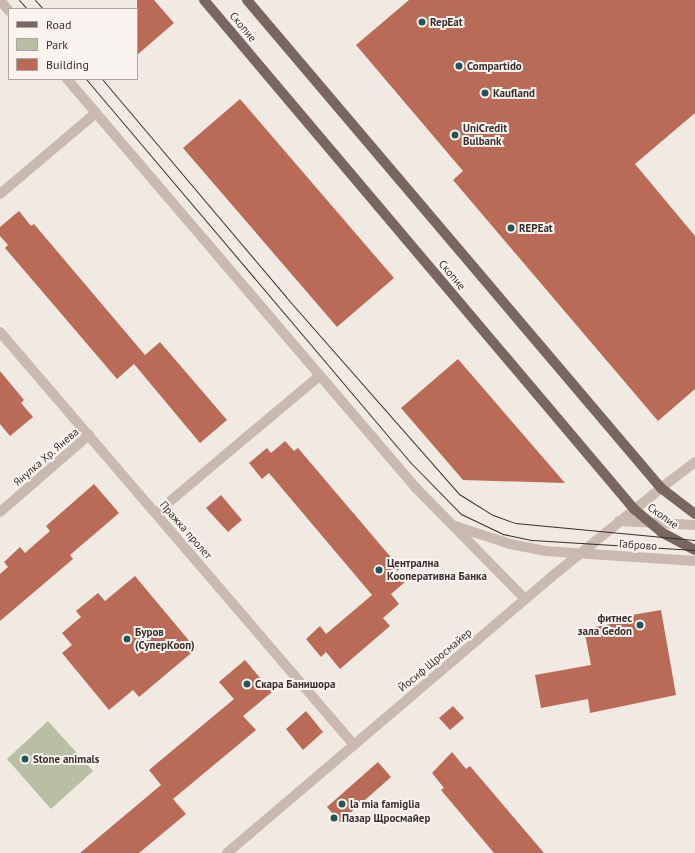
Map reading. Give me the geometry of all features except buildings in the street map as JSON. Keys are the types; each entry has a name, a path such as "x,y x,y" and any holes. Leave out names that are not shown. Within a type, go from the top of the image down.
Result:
{"main road":[{"name":"Скопие","path":"204,0 634,509 649,523 695,550"},
{"name":"Скопие","path":"247,0 661,488 695,514"}],"street":[{"path":"0,0 8,9"},
{"path":"68,80 416,488 455,526 524,599"},
{"path":"0,194 96,113"},
{"name":"Пражка пролет","path":"0,332 354,745"},
{"path":"156,513 319,376"},
{"name":"Янулка Хр. Янева","path":"0,512 89,435"},
{"name":"Йосиф Щросмайер","path":"227,853 524,599 619,521 695,462"},
{"name":"Габрово","path":"619,521 695,526"},
{"name":"Габрово","path":"455,526 510,544 580,553 695,561"}],"green space":[{"path":"48,721 93,771 51,809 7,759"}],"tram line":[{"path":"19,0 26,8"},
{"path":"35,0 42,8"},
{"path":"87,80 410,462 461,514 503,534 532,540 695,550"},
{"path":"103,80 286,297 459,494 493,515 515,523 695,540"}],"place":[{"name":"RepEat","path":"422,22"},
{"name":"Compartido","path":"459,66"},
{"name":"Kaufland","path":"485,93"},
{"name":"UniCredit Bulbank","path":"455,135"},
{"name":"REPEat","path":"511,228"},
{"name":"Централна Кооперативна Банка","path":"379,570"},
{"name":"фитнес зала Gedon","path":"640,625"},
{"name":"Буров (СуперКооп)","path":"127,639"},
{"name":"Скара Банишора","path":"247,684"},
{"name":"Stone animals","path":"25,759"},
{"name":"la mia famiglia","path":"342,804"},
{"name":"Пазар Щросмайер","path":"334,818"}]}
